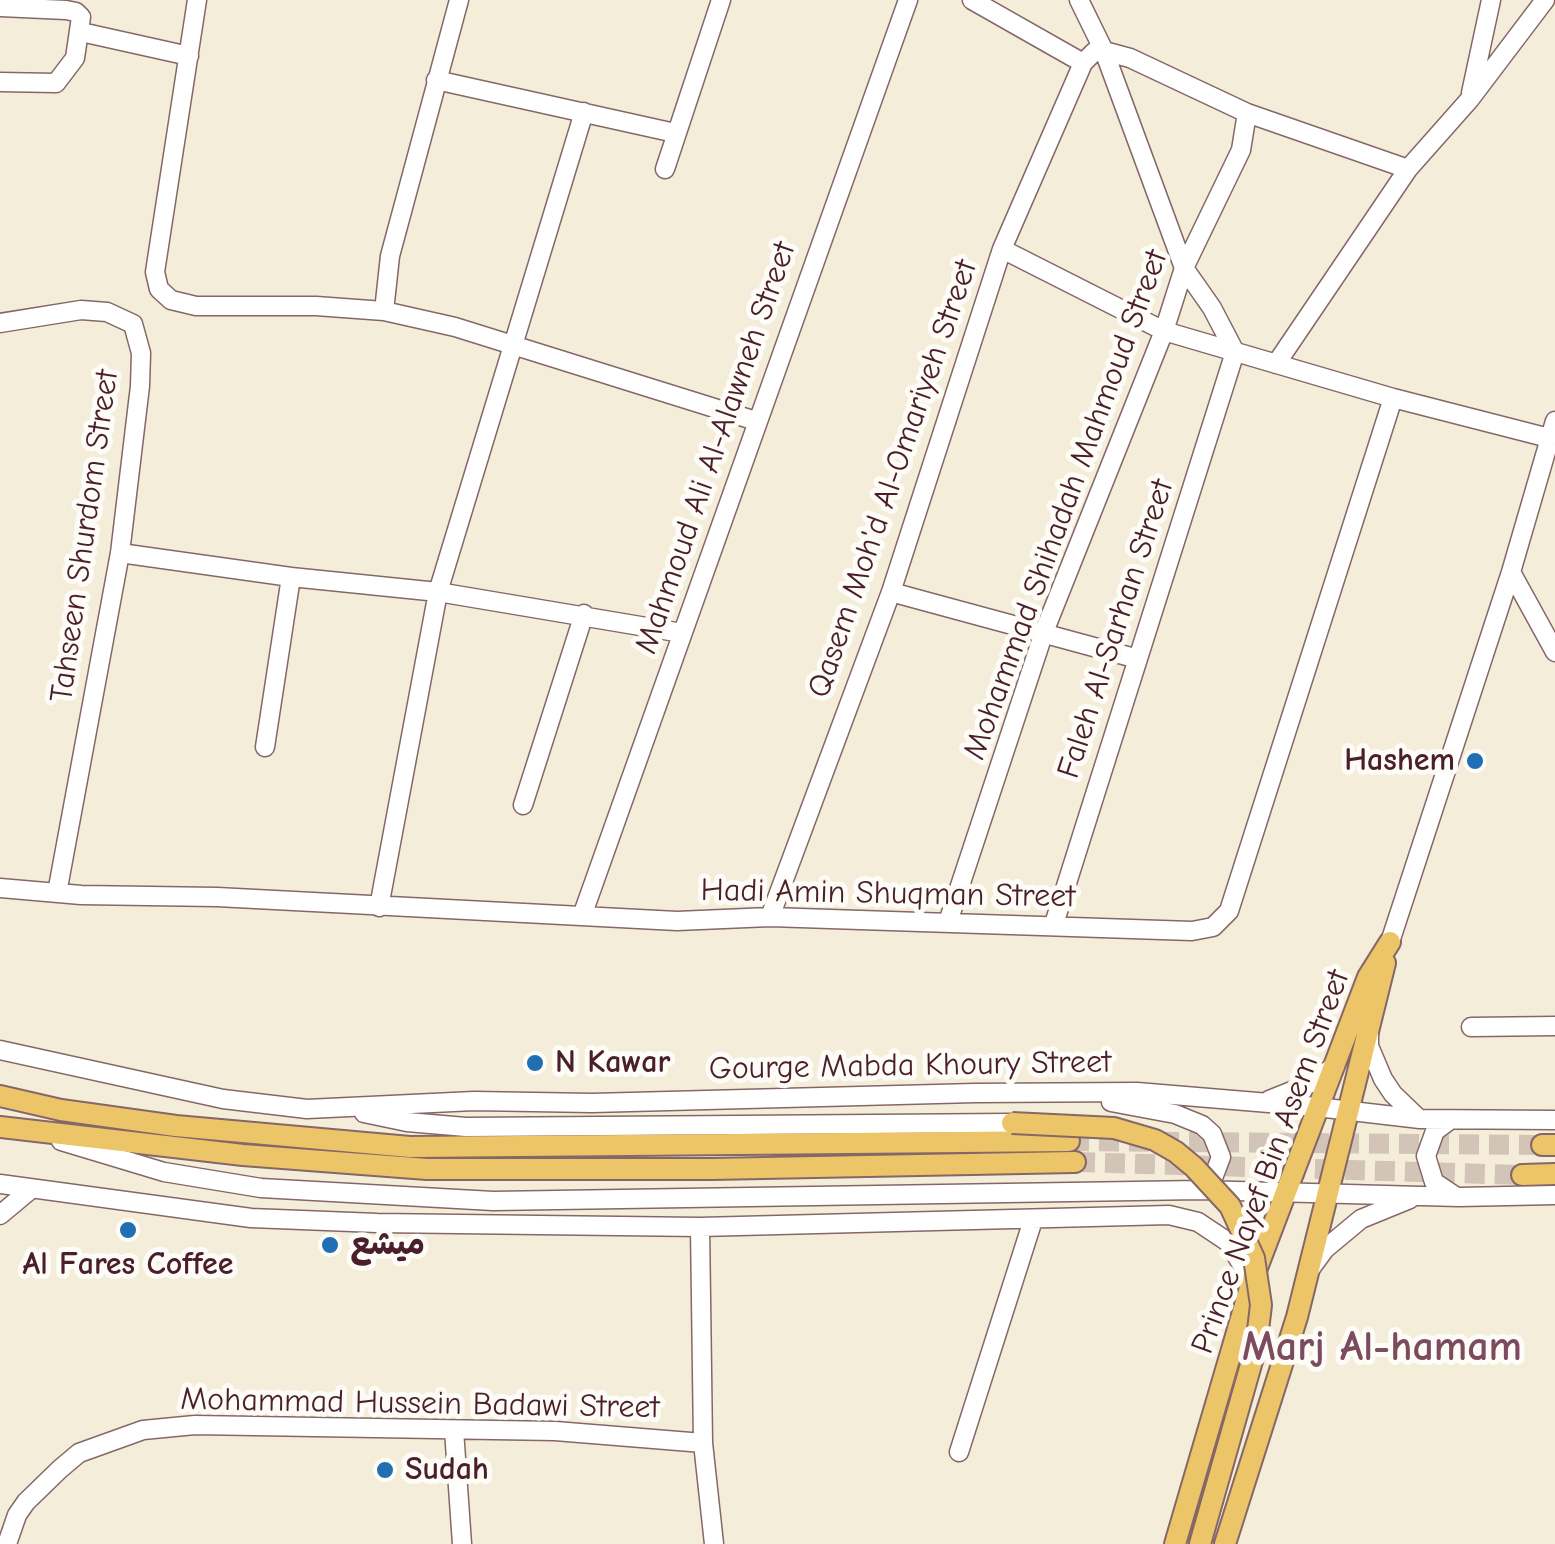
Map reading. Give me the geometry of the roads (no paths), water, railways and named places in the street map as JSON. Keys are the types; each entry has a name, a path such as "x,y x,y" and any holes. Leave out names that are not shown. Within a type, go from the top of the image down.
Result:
{"main road":[{"name":"Prince Nayef Bin Asem Street","path":"1225,1544 1310,1268 1390,942"},
{"name":"Prince Nayef Bin Asem Street","path":"1175,1544 1252,1281 1368,977 1390,942"},
{"path":"0,1096 61,1110 176,1126 410,1147 1072,1152 693,1169 427,1169 259,1157 0,1127"},
{"path":"1012,1123 1114,1128 1155,1140 1194,1167 1230,1206 1254,1258 1261,1304 1256,1346 1200,1544"},
{"path":"1522,1174 1555,1174"}],"street":[{"path":"197,0 155,272 159,289 171,300 196,306 316,306 384,311 455,327 756,421"},
{"path":"384,311 390,256 459,0"},
{"path":"665,168 721,0"},
{"name":"Mahmoud Ali Al-Alawneh Street","path":"582,916 908,0"},
{"path":"972,0 1083,64 1094,52 1104,50 1148,65 1247,114 1408,169"},
{"path":"1079,0 1104,50 1184,268 1212,308 1235,352"},
{"path":"1470,99 1491,0"},
{"path":"1276,364 1408,169 1470,99 1545,0"},
{"path":"0,7 76,12 81,17 75,58 56,83 0,82"},
{"path":"81,32 189,56"},
{"name":"Qasem Moh'd Al-Omariyeh Street","path":"770,917 891,592 1002,249 1083,64"},
{"path":"436,80 675,132"},
{"path":"379,907 438,592 584,112"},
{"name":"Mohammad Shihadah Mahmoud Street","path":"948,922 1044,632 1164,331 1184,268 1240,150 1247,114"},
{"path":"1002,249 1164,331 1394,398 1552,430 1511,572 1390,942"},
{"name":"Tahseen Shurdom Street","path":"0,323 98,310 118,314 136,330 141,376 120,552 57,893"},
{"name":"Faleh Al-Sarhan Street","path":"1054,924 1235,352"},
{"name":"Hadi Amin Shuqman Street","path":"0,888 676,921 770,917 1203,930 1222,920 1229,911 1394,398"},
{"path":"120,552 291,577 438,592 682,633"},
{"path":"1511,572 1555,652"},
{"path":"265,747 291,577"},
{"path":"891,592 1138,659"},
{"path":"522,805 584,614"},
{"path":"1470,1027 1555,1026"},
{"path":"1368,1029 1383,1080 1420,1119"},
{"name":"Gourge Mabda Khoury Street","path":"0,1050 250,1104 350,1109 474,1100 592,1102 1137,1092 1420,1119 1555,1120"},
{"path":"1255,1102 1295,1091 1335,1066"},
{"path":"976,1093 1120,1103 1190,1120 1212,1134 1222,1156 1212,1178 1199,1190"},
{"path":"350,1109 407,1122 466,1127 1012,1123"},
{"path":"1450,1120 1430,1138 1426,1165 1440,1188 1458,1197"},
{"path":"32,1132 164,1172 260,1188 493,1201 1199,1190 1458,1197 1555,1195"},
{"path":"0,1184 251,1218 442,1224 700,1227 1186,1217 1228,1242 1252,1281"},
{"path":"0,1215 30,1190"},
{"path":"1310,1268 1361,1219 1405,1200 1428,1196"},
{"path":"442,1224 578,1211 608,1200"},
{"path":"958,1452 1033,1220"},
{"path":"700,1227 703,1443 714,1544"},
{"name":"Mohammad Hussein Badawi Street","path":"7,1544 26,1502 79,1453 143,1430 196,1425 555,1431 703,1443"},
{"path":"454,1430 462,1544"}],"tunnel":[{"path":"1069,1141 1542,1145"},
{"path":"1075,1162 1522,1175"}],"place":[{"name":"Hashem","path":"1475,761"},
{"name":"N Kawar","path":"535,1063"},
{"name":"Al Fares Coffee","path":"128,1230"},
{"name":"ميشع","path":"330,1245"},
{"name":"Sudah","path":"385,1470"}],"district":[{"name":"Marj Al-hamam","path":"1382,1348"}]}
